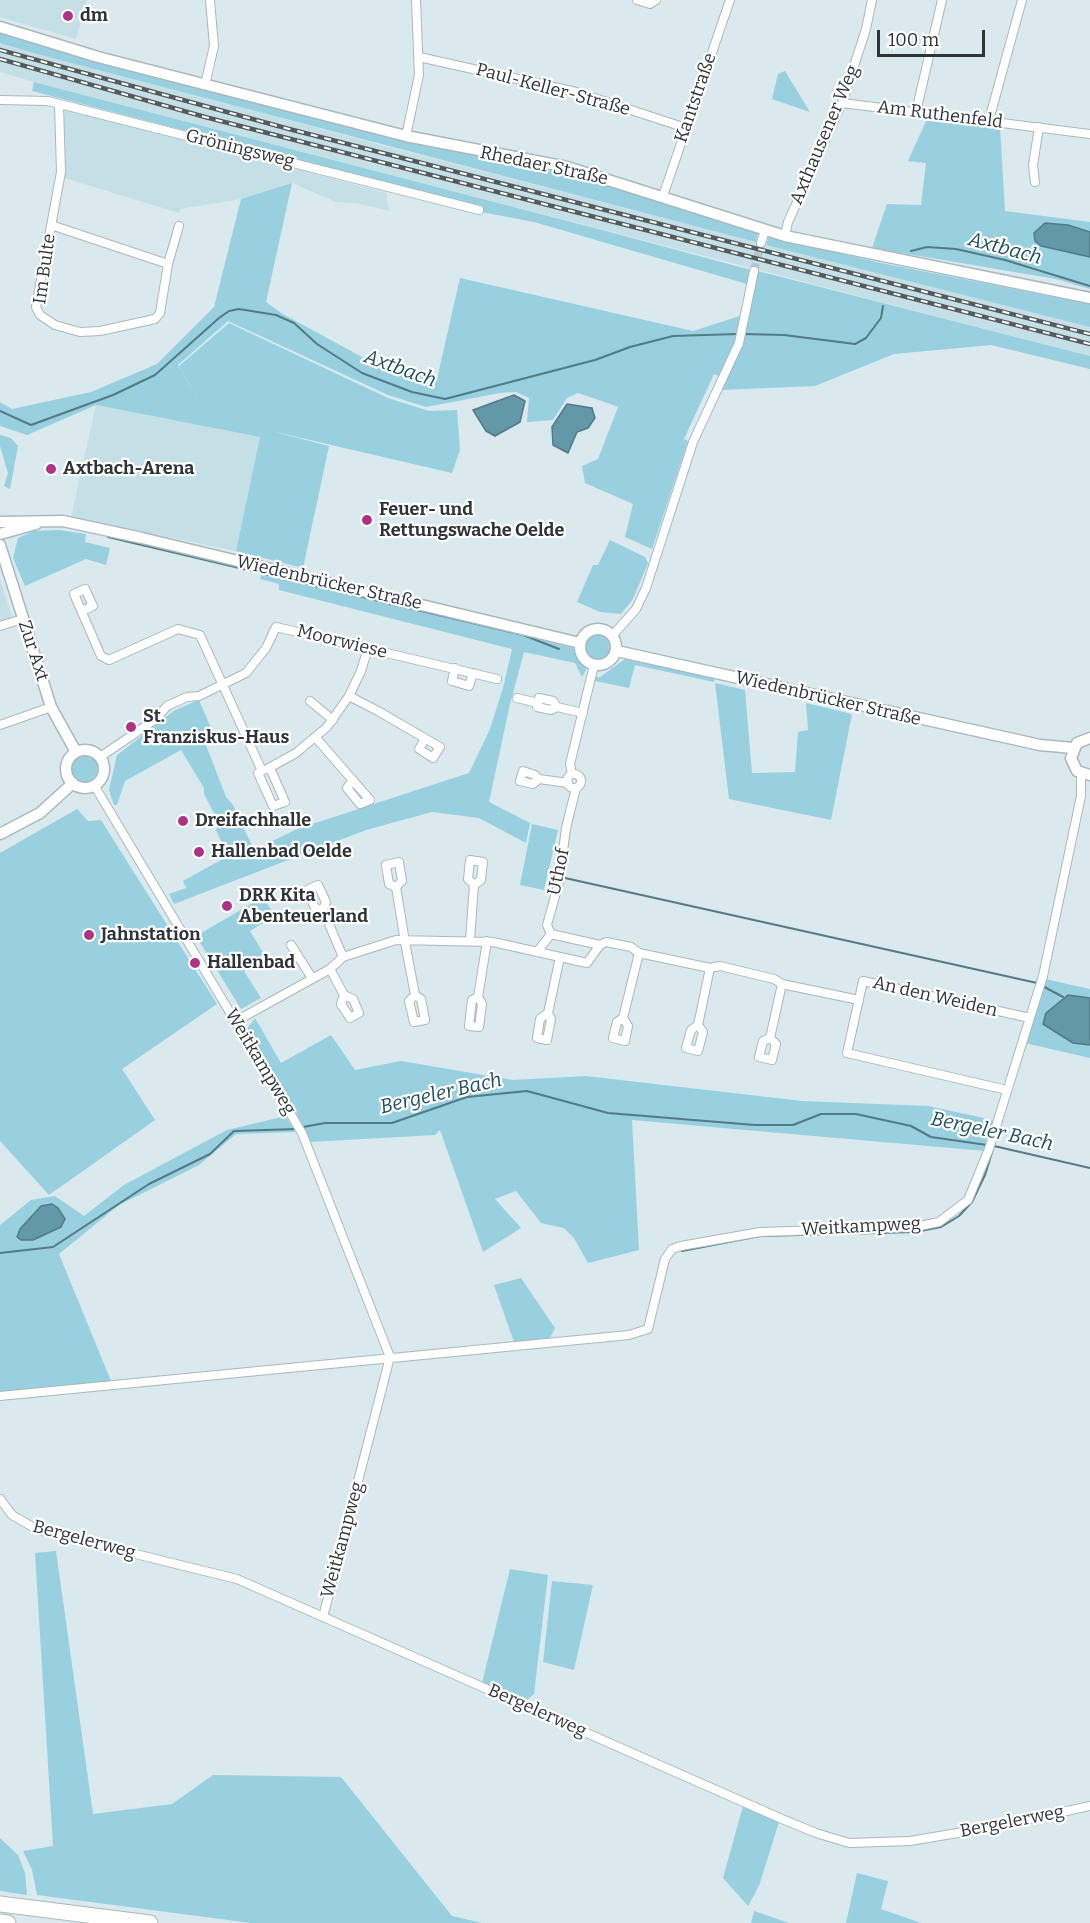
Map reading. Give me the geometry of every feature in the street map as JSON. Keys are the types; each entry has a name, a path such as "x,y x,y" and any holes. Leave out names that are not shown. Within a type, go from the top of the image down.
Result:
{"highway":[{"path":"0,1904 150,1923"},
{"path":"0,1922 8,1923"}],"street":[{"path":"205,85 214,46 210,0"},
{"path":"406,136 419,75 416,0"},
{"path":"637,0 650,3 656,0"},
{"name":"Kantstraße","path":"663,196 730,0"},
{"name":"Axthausener Weg","path":"785,236 788,222 842,104 866,29 872,0"},
{"path":"916,112 942,0"},
{"path":"989,120 1022,0"},
{"name":"Rhedaer Straße","path":"0,27 205,85 406,136 567,167 785,236 1090,298"},
{"name":"Paul-Keller-Straße","path":"419,57 576,92 686,128"},
{"name":"Gröningsweg","path":"0,99 59,104 479,210"},
{"name":"Im Bulte","path":"59,104 61,172 36,307 40,315 55,325 80,332 100,331 154,319 160,313 168,264 179,226"},
{"name":"Am Ruthenfeld","path":"842,104 1090,134"},
{"path":"1035,182 1033,165 1039,128"},
{"name":"Im Bulte","path":"51,225 168,264"},
{"path":"761,243 765,230"},
{"path":"612,635 636,609 646,588 693,442 739,343 754,271"},
{"name":"Wiedenbrücker Straße","path":"0,522 43,520 153,540 580,643"},
{"name":"Wiedenbrücker Straße","path":"0,534 33,524 78,525"},
{"name":"Zur Axt","path":"0,545 51,707 76,752"},
{"path":"82,611 101,656 109,660 178,629 200,635 266,769 316,738 333,720 349,696 361,671 368,648"},
{"path":"0,626 23,619"},
{"name":"Moorwiese","path":"100,757 156,718 167,706 223,685 253,667 276,627 497,679"},
{"path":"592,629 606,630 612,635 617,651 608,663 594,665 582,655 580,643 585,634 592,629"},
{"name":"Wiedenbrücker Straße","path":"617,651 1072,753"},
{"path":"567,783 572,774 570,764 594,665"},
{"path":"455,668 452,681 469,686 473,673"},
{"path":"349,696 425,739"},
{"path":"517,698 538,703 539,698 553,701 557,707 583,713"},
{"path":"310,701 333,720"},
{"path":"0,725 51,707"},
{"path":"316,738 353,780"},
{"path":"1087,775 1073,765 1072,753 1082,740 1090,738"},
{"path":"92,751 100,757 104,770 99,782 83,787 73,783 68,775 67,765 76,752 92,751"},
{"path":"539,779 567,783 576,788 582,781 578,775 572,774"},
{"name":"Weitkampweg","path":"0,1396 629,1335 644,1332 650,1325 665,1259 672,1249 760,1232 915,1227 939,1222 968,1200 990,1145 1041,983 1087,775"},
{"path":"0,834 40,813 73,783"},
{"name":"Weitkampweg","path":"94,785 302,1133 390,1357 323,1617"},
{"name":"Uthof","path":"550,934 547,925 559,882 566,828 576,788"},
{"path":"470,940 474,885"},
{"path":"396,887 414,995"},
{"path":"323,910 343,957"},
{"path":"537,952 550,934 600,945"},
{"path":"236,1021 330,969 343,957 396,940 405,942 487,941 586,963 600,945 606,942 631,947 639,953 710,968 720,966 774,979 782,984 859,1000"},
{"path":"478,997 487,941"},
{"path":"291,945 312,978"},
{"path":"623,1018 639,953"},
{"path":"548,1013 560,957"},
{"path":"698,1026 710,968"},
{"path":"330,969 344,995"},
{"name":"An den Weiden","path":"1007,1090 847,1053 863,981 1030,1018"},
{"path":"770,1038 782,984"},
{"name":"Bergelerweg","path":"0,1499 12,1515 38,1530 237,1579 782,1819 849,1843 910,1841 999,1826 1090,1806"}],"shaded area":[{"path":"0,0 87,0 76,39 0,17"},
{"path":"0,30 405,140 566,173 662,199 758,231 756,242 41,55 0,43"},
{"path":"0,43 396,149 1090,327 1090,356 34,82 0,72"},
{"path":"785,71 810,112 772,99 778,74"},
{"path":"34,82 751,270 747,284 534,222 481,212 299,160 32,91"},
{"path":"69,108 386,193 389,211 357,203 336,202 292,183 241,199 180,209 179,213 65,178 63,114"},
{"path":"927,119 1000,127 1005,211 1090,222 1090,289 1056,279 872,248 887,204 921,205 926,163 908,161"},
{"path":"292,183 266,302 281,313 386,370 425,373 437,379 460,278 693,331 740,316 735,343 721,377 714,374 684,439 688,441 652,549 625,537 633,504 585,483 582,466 598,459 618,407 578,393 567,398 553,420 527,422 529,398 516,392 426,407 388,395 228,321 178,365 200,403 179,366 229,323 388,398 429,411 457,410 460,450 452,473 271,431 329,446 303,568 236,551 260,437 96,405 27,435 0,426 0,402 12,409 91,392 157,364 214,307 241,199"},
{"path":"1045,223 1068,225 1090,232 1090,257 1041,246 1035,241 1034,233"},
{"path":"769,236 881,263 1090,304 1090,327 766,245"},
{"path":"758,271 1090,356 1090,369 991,345 894,354 815,386 721,390 741,345"},
{"path":"514,395 525,401 520,422 495,436 486,431 473,410"},
{"path":"567,404 592,408 595,418 588,428 577,432 568,453 553,445 552,427"},
{"path":"96,405 260,437 236,551 71,517"},
{"path":"0,435 11,438 18,446 10,489 4,486 8,473 0,446"},
{"path":"59,530 86,534 85,542 110,548 106,565 86,559 25,586 13,558 18,538 34,531"},
{"path":"610,540 645,557 648,563 633,599 621,614 600,612 577,602 593,565 598,565"},
{"path":"262,572 573,648 586,670 582,677 575,663 524,652 510,704 489,802 530,823 526,843 479,818 432,812 366,830 174,904 169,894 186,888 183,881 228,856 216,830 219,823 204,794 204,788 181,750 125,781 117,805 114,805 109,790 117,755 175,710 199,700 216,740 206,745 226,797 233,805 254,850 297,829 469,773 490,729 503,688 512,649 279,590 279,584 260,579"},
{"path":"0,579 12,618 0,622"},
{"path":"598,633 608,637 612,647 608,657 598,661 588,657 584,647 588,637"},
{"path":"625,659 714,678 714,682 635,665 629,688 595,681 596,677 600,677"},
{"path":"715,683 745,690 752,773 795,772 798,732 808,730 806,703 852,714 831,820 729,799"},
{"path":"85,753 96,757 100,768 96,779 85,783 74,779 70,768 74,757"},
{"path":"77,809 88,821 101,820 217,1004 122,1069 155,1120 49,1195 0,1141 0,853"},
{"path":"532,824 558,830 544,890 520,885"},
{"path":"263,897 275,916 250,931 265,956 244,971 261,998 241,1009 196,936"},
{"path":"1045,979 1090,989 1090,1058 1025,1043"},
{"path":"1068,995 1090,998 1090,1045 1073,1043 1043,1024 1046,1013"},
{"path":"255,1018 281,1063 331,1035 355,1070 401,1061 513,1080 586,1076 802,1101 928,1106 993,1120 985,1151 632,1120 639,1250 588,1263 574,1238 564,1228 541,1223 516,1191 495,1199 521,1228 483,1252 440,1130 435,1135 310,1142 293,1106 246,1030"},
{"path":"286,1116 295,1132 236,1134 199,1165 119,1205 59,1254 111,1381 0,1393 0,1225 31,1200 55,1196 84,1216 124,1185 227,1130","holes":["52,1204 58,1208 65,1219 61,1227 26,1241 29,1220 41,1206"]},
{"path":"52,1204 58,1208 65,1219 61,1227 33,1240 21,1240 17,1237 20,1229 41,1206"},
{"path":"521,1278 555,1328 550,1338 514,1342 494,1285"},
{"path":"56,1551 93,1814 172,1804 213,1775 341,1777 452,1916 482,1923 251,1923 37,1895 32,1870 23,1851 53,1846 35,1553"},
{"path":"510,1569 548,1575 534,1694 526,1701 482,1683"},
{"path":"552,1581 593,1585 574,1670 543,1662"},
{"path":"743,1806 779,1822 759,1886 748,1906 723,1878"},
{"path":"0,1838 18,1855 25,1873 27,1895 0,1891"},
{"path":"857,1873 888,1881 881,1909 921,1923 846,1923"},
{"path":"754,1911 789,1923 751,1923"}],"waterway":[{"name":"Axtbach","path":"911,251 927,247 956,249 1005,260 1090,286"},
{"name":"Axtbach","path":"743,334 784,335 855,344 866,338 881,318 883,306"},
{"name":"Axtbach","path":"0,411 31,425 113,395 155,375 219,318 229,311 239,309 276,315 294,323 317,344 362,373 412,392 445,399 595,360 630,347 673,336 738,334"},
{"path":"108,537 523,635 559,649"},
{"path":"565,878 1037,983 1063,997"},
{"name":"Bergeler Bach","path":"303,1127 325,1123 392,1123 467,1097 527,1091 608,1113 755,1125 793,1125 821,1114 856,1114 911,1126 931,1137 994,1146 1090,1168"},
{"name":"Bergeler Bach","path":"0,1253 53,1247 149,1184 210,1154 234,1131 297,1129"},
{"path":"682,1251 760,1236 915,1232 941,1227 959,1216 972,1202 985,1175 994,1146"}],"tunnel":[{"path":"754,271 761,243"}],"railway":[{"path":"0,50 289,129 1090,334"},
{"path":"0,59 205,117 1090,344"}],"place":[{"name":"dm","path":"68,16"},
{"name":"Axtbach-Arena","path":"51,469"},
{"name":"Feuer- und Rettungswache Oelde","path":"367,520"},
{"name":"St. Franziskus-Haus","path":"131,727"},
{"name":"Dreifachhalle","path":"183,821"},
{"name":"Hallenbad Oelde","path":"199,852"},
{"name":"DRK Kita Abenteuerland","path":"227,906"},
{"name":"Jahnstation","path":"89,935"},
{"name":"Hallenbad","path":"195,963"}]}
